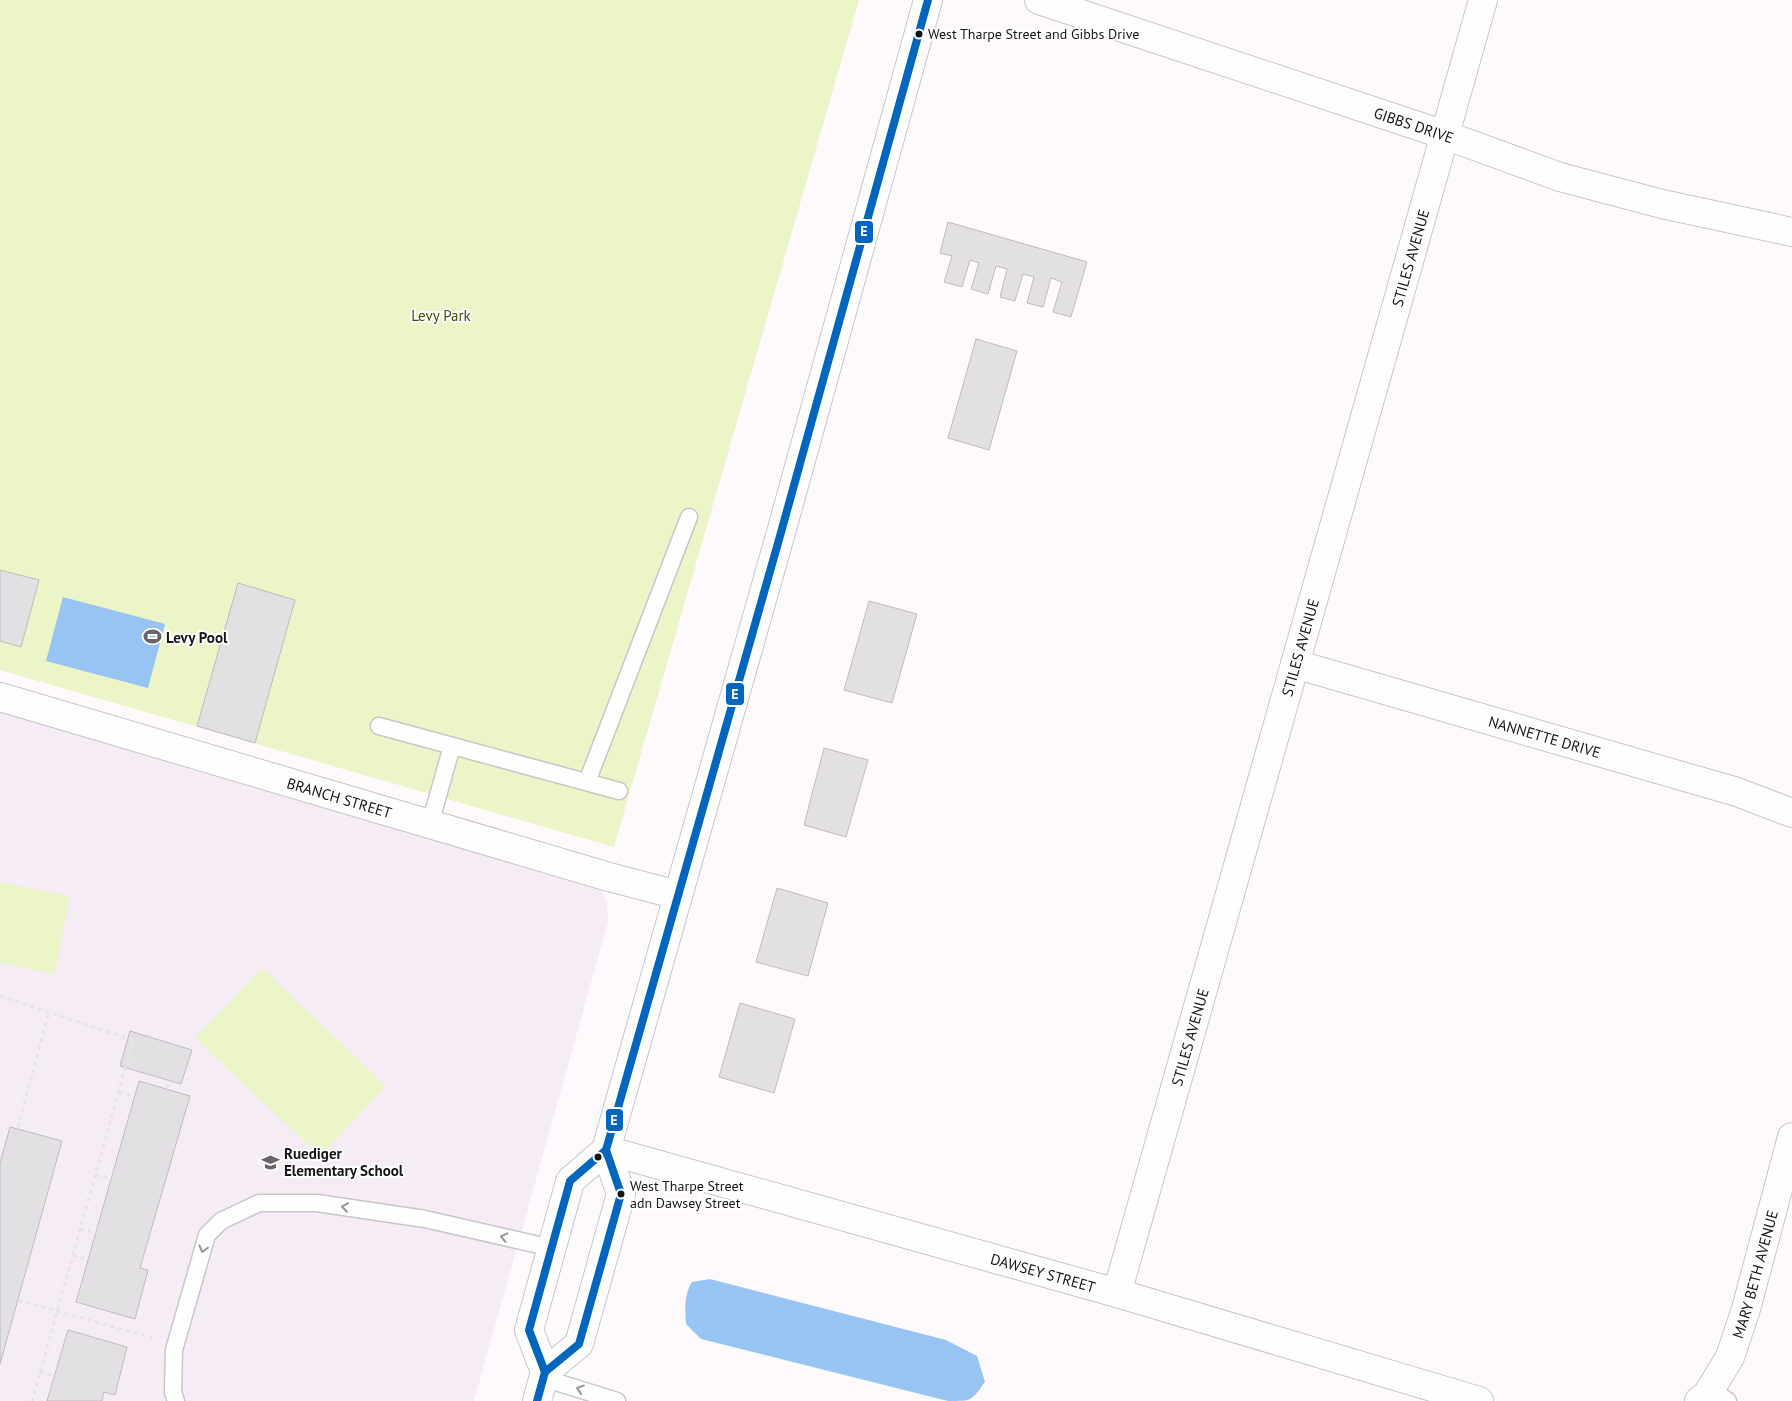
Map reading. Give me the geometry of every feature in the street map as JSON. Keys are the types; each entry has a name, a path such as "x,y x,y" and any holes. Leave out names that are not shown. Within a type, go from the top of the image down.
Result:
{"street":[{"path":"541,1384 529,1330 570,1181 606,1150 928,0"},
{"name":"GIBBS DRIVE","path":"1039,0 1445,135 1560,177 1662,204 1792,232"},
{"name":"STILES AVENUE","path":"1117,1293 1483,0"},
{"name":"NANNETTE DRIVE","path":"1295,664 1737,792 1792,813"},
{"name":"BRANCH STREET","path":"0,697 678,896"},
{"name":"MARY BETH AVENUE","path":"1712,1397 1734,1347 1746,1309 1792,1137"},
{"path":"541,1384 579,1344 620,1194 606,1150"},
{"name":"DAWSEY STREET","path":"606,1150 1117,1293 1479,1401"}],"lane":[{"path":"587,782 689,517"},
{"path":"379,726 619,790"},
{"path":"430,824 452,746"},
{"path":"176,1401 173,1392 174,1350 207,1235 221,1221 259,1202 317,1203 425,1219 552,1248"},
{"path":"541,1384 617,1401"}],"path":[{"path":"0,996 133,1040 32,1401"},
{"path":"18,1127 49,1012"},
{"path":"167,1088 169,1081"},
{"path":"119,1092 134,1097"},
{"path":"96,1175 111,1179"},
{"path":"80,1228 96,1233"},
{"path":"73,1255 88,1260"},
{"path":"18,1300 156,1339"},
{"path":"40,1372 55,1376"}],"shaded area":[{"name":"Ruediger Elementary School","path":"0,706 601,887 607,903 608,922 474,1401 0,1401"}],"green space":[{"name":"Levy Park","path":"0,0 859,0 614,847 0,670"},
{"path":"0,882 70,896 55,974 0,963"},
{"path":"262,968 386,1086 320,1156 195,1038"}],"water":[{"path":"63,597 165,624 148,688 46,661"},
{"path":"710,1279 946,1340 977,1356 985,1382 971,1399 948,1401 701,1339 686,1324 686,1297 692,1282"}],"building":[{"path":"948,222 1087,262 1071,317 1053,312 1062,282 1051,278 1043,307 1027,303 1034,277 1023,274 1015,301 1000,297 1007,269 996,266 988,294 971,289 979,263 970,260 962,287 944,282 952,256 940,253"},
{"path":"976,339 1017,351 989,450 948,438"},
{"path":"0,570 39,580 21,647 0,641"},
{"path":"238,583 295,600 255,743 197,726"},
{"path":"869,601 917,614 892,703 844,690"},
{"path":"824,748 868,760 846,837 804,825"},
{"path":"777,888 828,903 808,976 756,962"},
{"path":"740,1003 795,1019 774,1093 719,1077"},
{"path":"130,1031 192,1050 181,1084 120,1066"},
{"path":"139,1081 190,1096 140,1268 148,1270 135,1319 76,1302"},
{"path":"10,1127 62,1141 0,1364 0,1163"},
{"path":"68,1330 127,1347 115,1395 104,1392 102,1401 47,1401"}],"transit line":[{"name":"E","path":"545,1372 529,1330 570,1181 606,1150 780,536 928,0"},
{"name":"E","path":"537,1401 545,1372 579,1344 621,1194 606,1150"}],"place":[{"name":"West Tharpe Street and Gibbs Drive","path":"919,34"},
{"name":"Levy Pool","path":"152,637"},
{"name":"Ruediger Elementary School","path":"270,1162"},
{"name":"West Tharpe Street adn Dawsey Street","path":"621,1194"}]}
